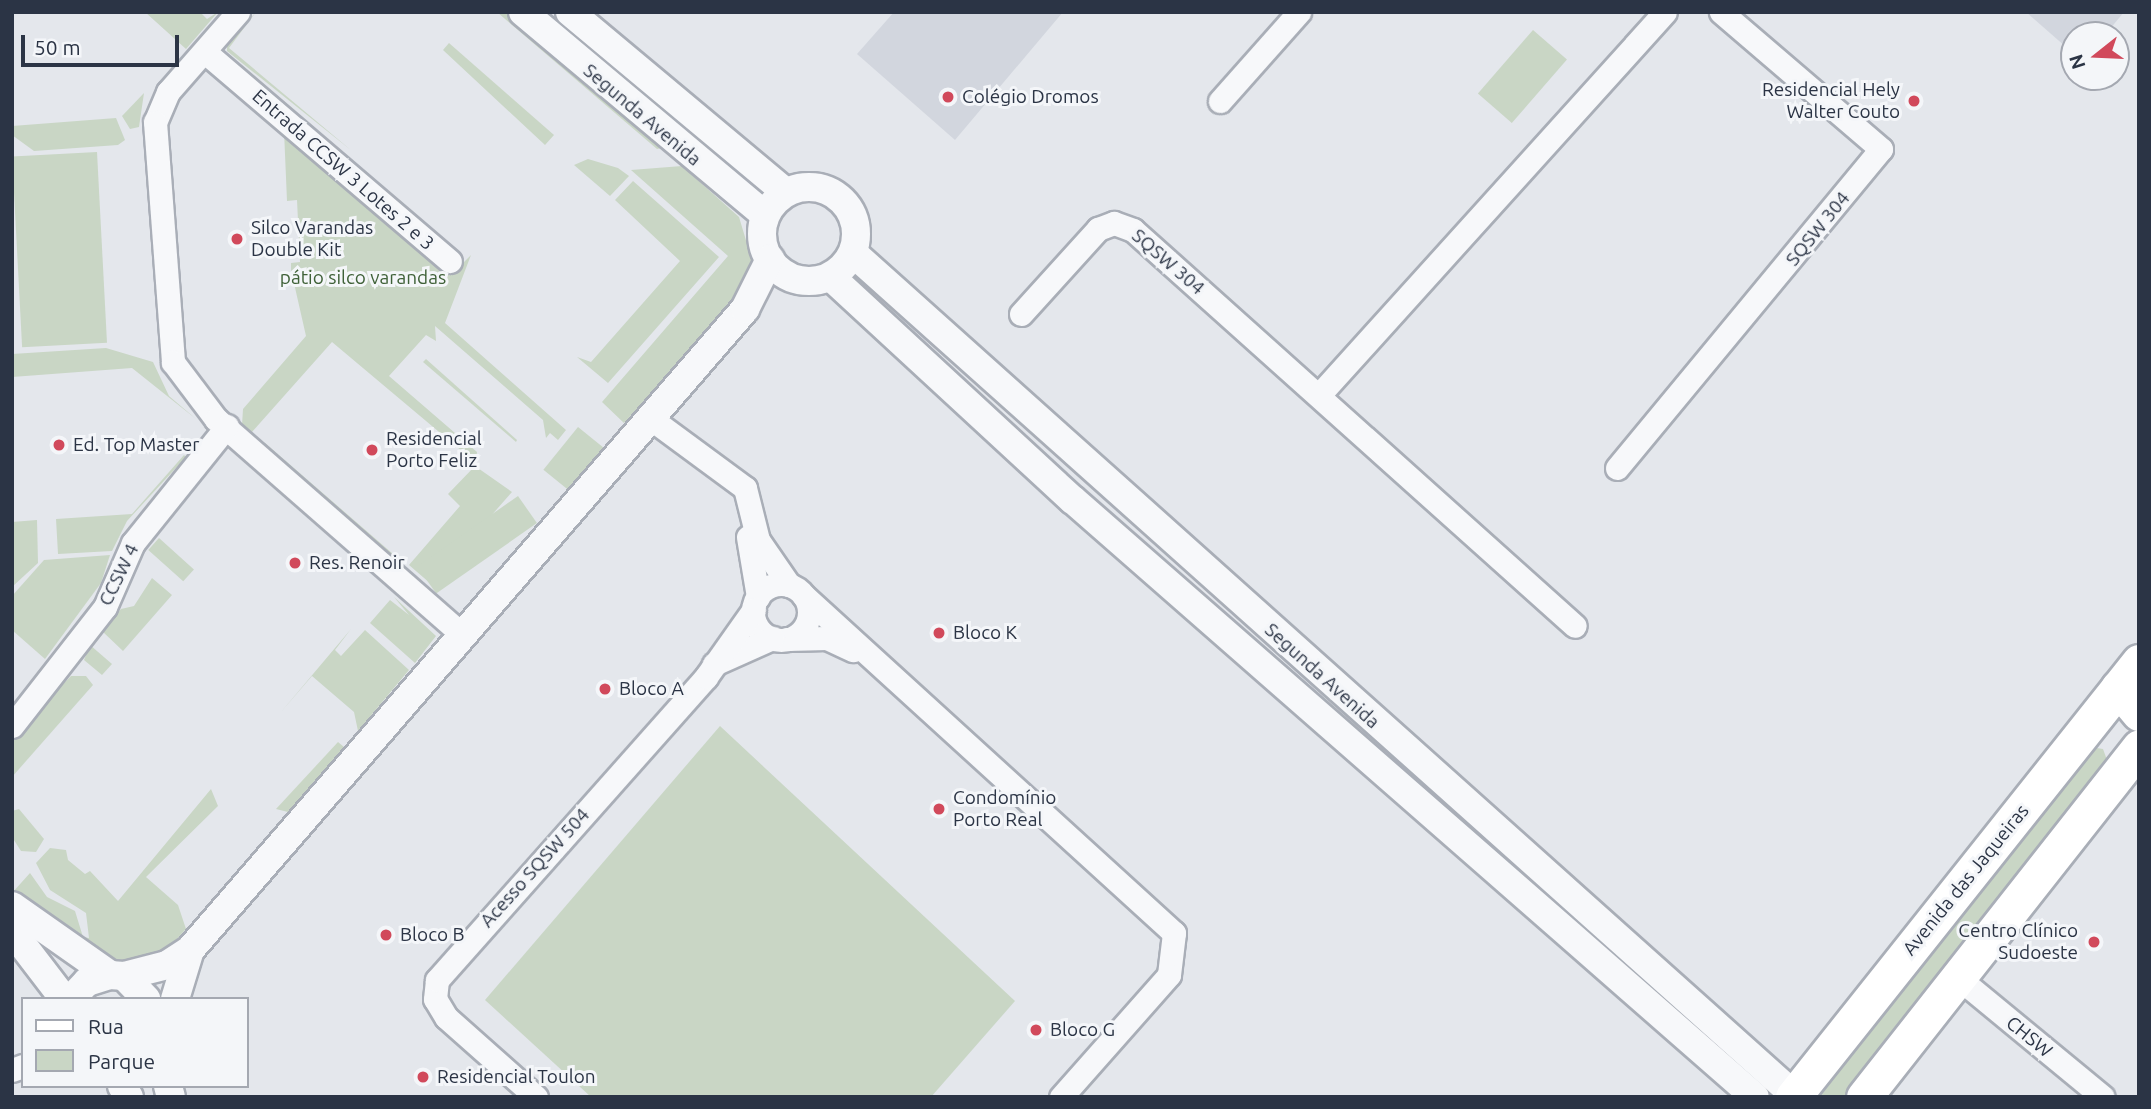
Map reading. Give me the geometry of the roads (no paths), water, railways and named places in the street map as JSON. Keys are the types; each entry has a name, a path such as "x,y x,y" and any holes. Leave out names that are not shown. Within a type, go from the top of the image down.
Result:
{"main road":[{"name":"Avenida das Jaqueiras","path":"1793,1096 2083,734 2132,688"},
{"path":"2083,734 2107,746 2116,774"},
{"path":"1864,1097 1956,976 2139,747"}],"street":[{"path":"238,12 158,108 155,153 173,362 191,394 463,635"},
{"name":"Segunda Avenida","path":"523,12 765,215"},
{"name":"Segunda Avenida","path":"570,12 785,192"},
{"path":"1220,101 1299,12"},
{"path":"1319,394 1665,12"},
{"name":"SQSW 304","path":"1616,468 1881,149 1721,12"},
{"name":"Entrada CCSW 3 Lotes 2 e 3","path":"205,52 450,261"},
{"path":"745,309 803,281 831,276 853,253 857,230 841,199 808,186 785,192 765,215 761,234 770,259 803,281"},
{"name":"SQSW 304","path":"1021,314 1088,238 1107,223 1122,225 1319,394 1575,625"},
{"name":"Segunda Avenida","path":"853,253 1793,1096"},
{"path":"73,997 87,982 167,965 190,950 745,309 770,259"},
{"name":"Segunda Avenida","path":"831,276 1073,500 1755,1097"},
{"name":"Acesso SQSW 504","path":"650,418 745,488 758,540 796,590 865,656 1174,933 1169,975 1061,1097"},
{"name":"CCSW 4","path":"12,726 105,607 133,543 227,426"},
{"name":"Acesso SQSW 504","path":"536,1097 446,1017 435,999 437,980 712,666 756,603 740,502 712,463"},
{"path":"771,586 796,590 808,621 780,638 757,624 756,603 771,586"},
{"name":"Acesso SQSW 504","path":"712,666 780,638 827,638 865,656"},
{"path":"12,906 117,976 143,997"},
{"path":"12,930 63,997"},
{"path":"176,997 190,950"},
{"name":"CHSW","path":"1956,976 2103,1097"}],"place":[{"name":"Colégio Dromos","path":"948,97"},
{"name":"Residencial Hely Walter Couto","path":"1914,101"},
{"name":"Silco Varandas Double Kit","path":"237,239"},
{"name":"Ed. Top Master","path":"59,445"},
{"name":"Residencial Porto Feliz","path":"372,450"},
{"name":"Res. Renoir","path":"295,563"},
{"name":"Bloco K","path":"939,633"},
{"name":"Bloco A","path":"605,689"},
{"name":"Condomínio Porto Real","path":"939,809"},
{"name":"Bloco B","path":"386,935"},
{"name":"Centro Clínico Sudoeste","path":"2094,942"},
{"name":"Bloco G","path":"1036,1030"},
{"name":"Residencial Toulon","path":"423,1077"}],"park label":[{"name":"pátio silco varandas","path":"363,278"}]}
